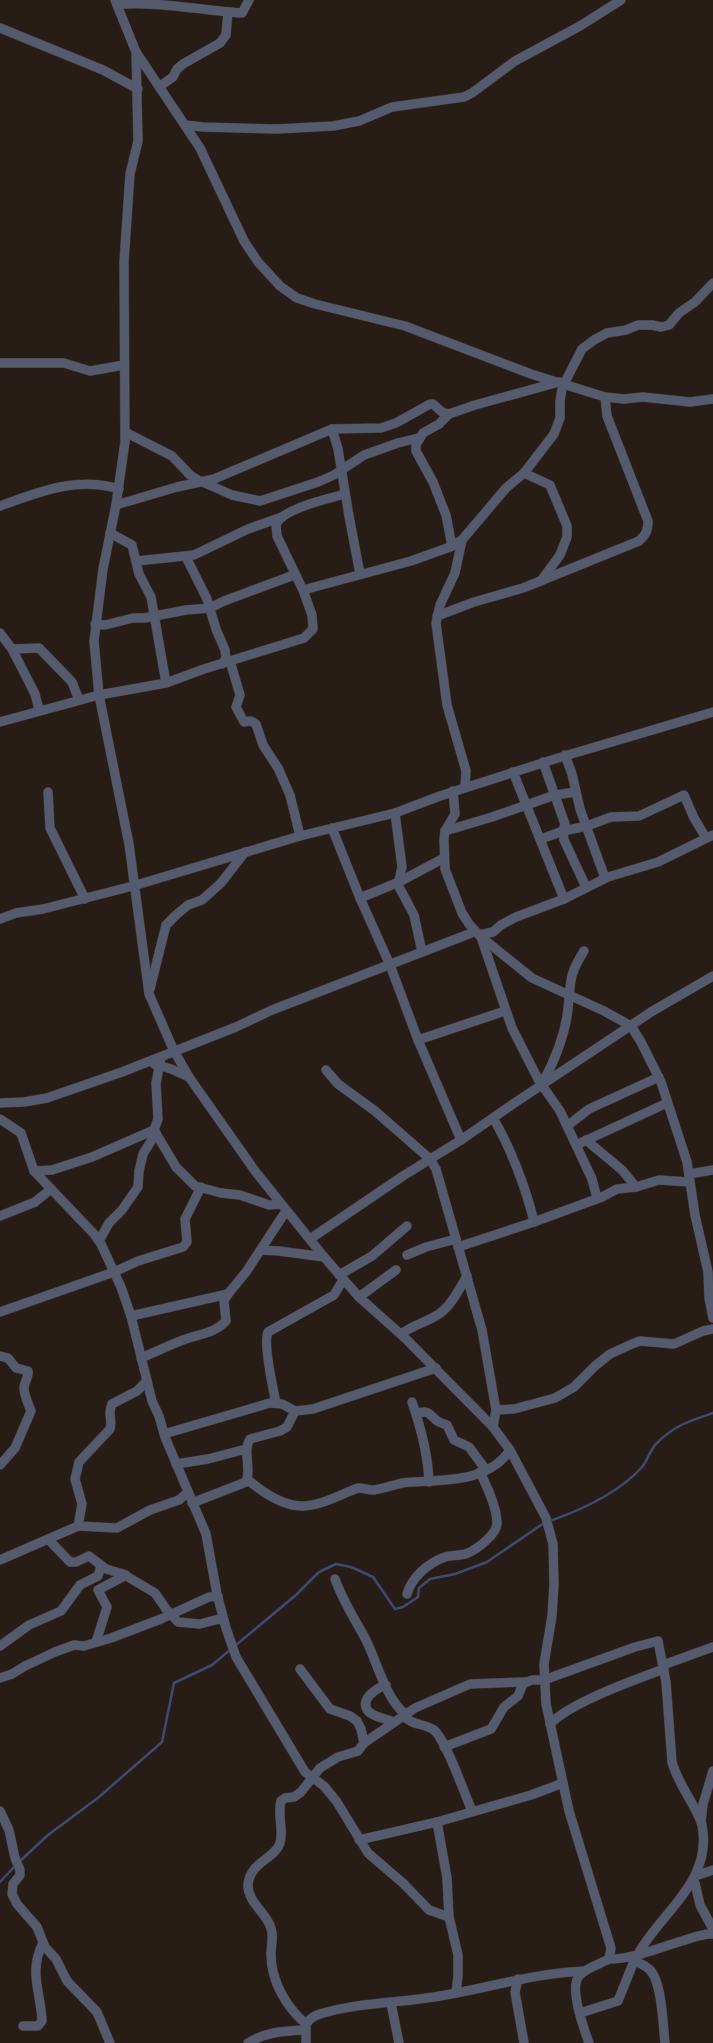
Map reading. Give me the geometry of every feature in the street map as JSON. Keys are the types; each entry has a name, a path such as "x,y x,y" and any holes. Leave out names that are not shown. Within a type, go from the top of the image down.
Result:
{"street":[{"path":"249,0 242,13 147,2 116,2 136,52 200,148 244,241 258,262 280,286 297,298 405,326 463,349 605,397 624,399 643,397 690,402 713,399"},
{"path":"185,125 277,129 333,126 359,121 398,106 464,97 515,61 580,26 606,4 622,0"},
{"path":"160,86 173,77 177,69 183,64 220,43 226,36 228,12"},
{"path":"0,28 103,70 138,89"},
{"path":"136,52 138,141 130,174 124,262 125,432 119,489 95,624 95,671 129,844 149,994 174,1051 189,1077 235,1144 283,1207 359,1297 436,1368 493,1428 510,1450 548,1522 553,1548 554,1600 544,1664 544,1680 550,1724 569,1811 611,1948 609,1959"},
{"path":"137,79 144,74 152,74"},
{"path":"303,590 411,560 452,546 462,540 506,488 524,473 546,446 557,428 560,418 562,383 582,349 606,333 626,330 638,325 661,327 669,325 679,313 695,302 713,283"},
{"path":"1,365 64,363 90,371 124,366"},
{"path":"125,432 172,456 190,475 201,481 232,495 260,501 318,482 341,470 364,454 418,438 426,430 439,424 448,414 475,405 562,383"},
{"path":"437,616 540,581 645,536 648,529 645,513 607,416 605,397"},
{"path":"116,505 214,479 332,429 381,428 396,423 430,404 448,414"},
{"path":"332,429 338,449 360,574"},
{"path":"418,438 416,451 433,482 446,515 452,546"},
{"path":"524,473 550,485 567,526 565,545 540,581"},
{"path":"0,506 34,493 62,486 97,484 119,489"},
{"path":"137,561 186,557 203,552 248,529 282,517 300,508 345,494"},
{"path":"0,722 99,695 166,683 226,662 294,642 310,634 314,625 303,590 294,575 275,529 278,520 282,517"},
{"path":"110,534 132,545 141,580 151,597 166,683"},
{"path":"462,540 455,573 437,616 436,633 446,705 466,771 465,787"},
{"path":"186,557 210,608 226,653 225,660 240,694 236,707 244,722 251,721 256,724 263,745 278,768 290,795 300,836"},
{"path":"95,624 105,625 133,618 210,608 294,575"},
{"path":"0,634 12,648 35,694 39,710"},
{"path":"12,648 39,648 72,682 80,700"},
{"path":"0,919 16,913 44,909 134,886 300,836 395,813 465,787 565,755 713,712"},
{"path":"565,755 605,878"},
{"path":"543,762 565,824 563,831 564,840 586,887"},
{"path":"513,772 564,899"},
{"path":"48,792 50,828 85,899"},
{"path":"453,792 455,814 445,831 445,869 454,895 468,924 478,935 532,978 604,1011 630,1026 659,1077 687,1162 710,1273 709,1298 713,1318"},
{"path":"445,831 555,795 576,792"},
{"path":"0,1103 24,1102 47,1098 144,1064 160,1061 174,1051 236,1027 272,1010 422,952 493,932 516,917 564,899 605,878 653,864 709,837 694,818 684,795 646,814 617,816 541,839"},
{"path":"395,813 402,862 400,888 414,915 422,952"},
{"path":"332,828 360,898 390,965 418,1040 461,1140"},
{"path":"149,994 166,926 188,905 202,900 221,883 245,852"},
{"path":"360,898 399,882 444,858"},
{"path":"478,935 505,1011 526,1058 552,1097 567,1126 592,1179 597,1198"},
{"path":"542,1084 552,1065 561,1038 568,1010 570,978 584,951"},
{"path":"310,1239 630,1026 713,976"},
{"path":"418,1040 505,1011"},
{"path":"160,1061 189,1077"},
{"path":"99,1240 109,1223 122,1210 138,1187 140,1163 155,1131 158,1119 156,1083 160,1061"},
{"path":"326,1070 338,1084 375,1112 430,1159 438,1172 482,1330 496,1410 493,1428"},
{"path":"567,1126 589,1109 659,1077"},
{"path":"576,1145 667,1103"},
{"path":"493,1118 502,1134 523,1186 534,1222"},
{"path":"0,1119 21,1133 34,1171 99,1240 114,1272 131,1316 147,1381 164,1434 187,1493 206,1534 224,1621 236,1657 249,1682 300,1764 311,1778 324,1786 337,1802 368,1853 404,1884 428,1910 449,1917"},
{"path":"34,1171 52,1170 92,1157 155,1131"},
{"path":"155,1131 184,1176 195,1186 221,1194 240,1195 283,1207"},
{"path":"586,1140 622,1170 636,1187"},
{"path":"407,1255 426,1247 457,1243 534,1222 617,1189 636,1187 659,1180 689,1178 713,1170"},
{"path":"0,1312 114,1272 138,1260 184,1247 187,1242 185,1219 201,1187"},
{"path":"0,1216 35,1202 51,1189"},
{"path":"141,1358 186,1339 212,1332 223,1325 226,1321 224,1301 261,1250 283,1207"},
{"path":"276,1403 266,1336 268,1332 334,1295 338,1291 341,1277 372,1256 407,1226"},
{"path":"261,1250 280,1250 324,1257"},
{"path":"359,1297 396,1270"},
{"path":"401,1334 410,1327 440,1313 447,1307 467,1276"},
{"path":"131,1316 228,1294"},
{"path":"496,1410 514,1409 555,1398 574,1387 610,1354 640,1341 674,1344 703,1331 713,1329"},
{"path":"0,1356 8,1358 16,1368 24,1368 28,1371 24,1391 30,1411 16,1448 0,1465"},
{"path":"164,1434 276,1403 295,1411 313,1409 406,1380 436,1368"},
{"path":"78,1526 82,1504 75,1479 78,1462 110,1429 112,1424 109,1413 112,1404 137,1390 147,1381"},
{"path":"412,1402 426,1454 429,1482"},
{"path":"192,1503 242,1484 247,1478 246,1449 250,1439 280,1431 287,1426 295,1411"},
{"path":"408,1594 412,1580 426,1568 445,1558 469,1553 495,1531 497,1522 483,1471 469,1447 454,1440 447,1425 436,1420 431,1413 427,1411 416,1414"},
{"path":"176,1464 208,1459 246,1449"},
{"path":"247,1478 261,1490 275,1498 302,1506 321,1502 358,1488 372,1490 398,1483 459,1479 496,1465 510,1450"},
{"path":"0,1560 78,1526 117,1528 150,1510 180,1500 187,1493"},
{"path":"48,1539 70,1562 76,1562 89,1556 108,1571 126,1575 155,1593 175,1620 181,1623 200,1624 219,1619 224,1621"},
{"path":"0,1646 28,1625 64,1608 80,1586 98,1576 101,1566"},
{"path":"96,1642 108,1607 98,1592 126,1575"},
{"path":"336,1579 343,1601 365,1639 391,1695 404,1715 413,1724 433,1730 444,1747 472,1811"},
{"path":"0,1678 12,1674 55,1652 74,1645 81,1646 111,1638 171,1615 206,1598 218,1596"},
{"path":"306,2043 305,2027 280,1992 271,1955 271,1927 253,1902 248,1888 255,1868 280,1843 281,1801 297,1796 305,1789 311,1778 327,1763 358,1751 364,1743 404,1715 428,1702 470,1684 544,1680 635,1647 658,1641 663,1667 672,1762 675,1773 701,1822 705,1842 703,1859 696,1879 686,1895 651,1935 634,1958 618,2001 580,2012"},
{"path":"550,1724 568,1710 663,1667 713,1647"},
{"path":"300,1669 330,1709 350,1716 357,1721 364,1743"},
{"path":"444,1747 491,1729 504,1707 518,1696 526,1682"},
{"path":"386,1685 374,1690 370,1694 366,1708 370,1713 394,1722"},
{"path":"701,1822 703,1804 713,1771"},
{"path":"359,1840 437,1822 531,1795 563,1783"},
{"path":"0,1811 9,1830 13,1852 20,1870 20,1875 12,1884 12,1894 17,1904 37,1927 43,1943 56,1959 67,1981 97,2012 110,2043"},
{"path":"437,1822 447,1878 449,1917 458,1955 456,1993"},
{"path":"696,1879 713,1870"},
{"path":"696,1879 700,1905 713,1929"},
{"path":"589,2043 574,1986 578,1976 609,1959 634,1958 692,1938 713,1934"},
{"path":"23,2026 38,2026 42,2021 35,1976 37,1956 43,1943"},
{"path":"634,1958 653,1973 660,1996 665,2043"},
{"path":"248,2043 261,2036 305,2027 315,2016 338,2010 391,2004 456,1993 552,1973 585,1971"},
{"path":"518,1979 515,1992 524,2043"},
{"path":"391,2004 399,2043"}],"waterway":[{"path":"550,1521 574,1512 611,1493 642,1467 654,1446 669,1432 683,1424 713,1413"},
{"path":"19,1862 48,1835 99,1797 162,1742 174,1683 212,1665 296,1595 319,1572 336,1564 351,1567 373,1577 395,1609 403,1607 418,1597 419,1588 430,1579 455,1574 487,1562 544,1523"},
{"path":"0,1882 15,1866"}]}
